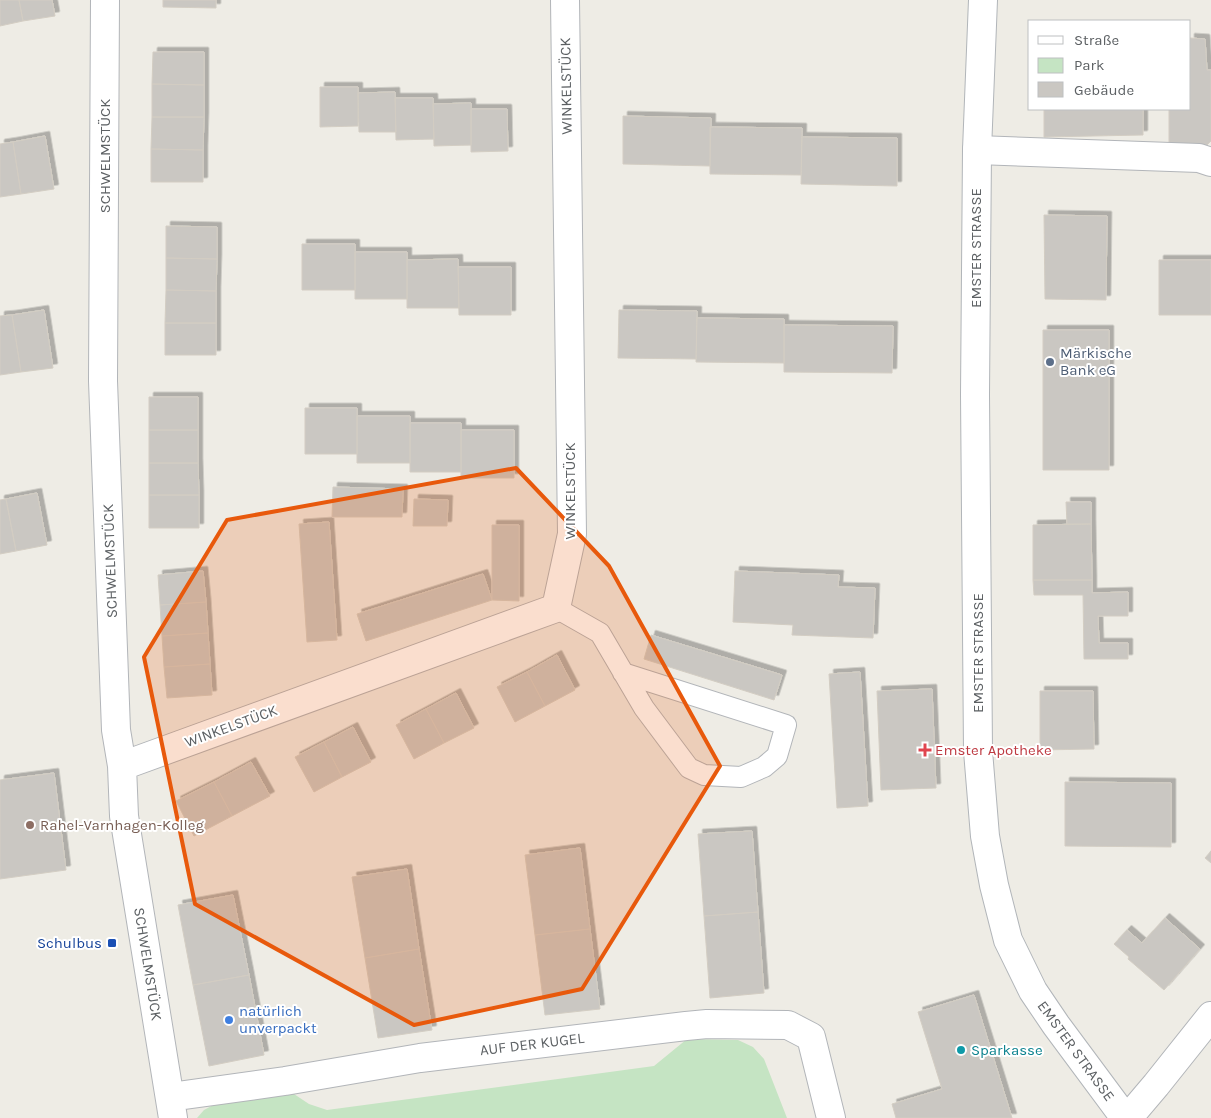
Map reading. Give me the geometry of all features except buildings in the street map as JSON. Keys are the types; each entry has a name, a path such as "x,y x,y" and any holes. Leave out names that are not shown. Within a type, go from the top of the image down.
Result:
{"street":[{"name":"SCHWELMSTÜCK","path":"106,0 103,381 116,730 122,766 124,816 171,1107"},
{"name":"WINKELSTÜCK","path":"122,766 556,608 572,534 565,0"},
{"name":"EMSTER STRASSE","path":"983,0 977,150 975,395 978,751 985,836 994,885 1008,940 1038,998 1126,1118 1156,1085 1211,1016"},
{"path":"977,150 1199,158 1211,162"},
{"name":"AUF DER KUGEL","path":"171,1107 285,1081 420,1058 707,1024 788,1025 811,1037 831,1118"}],"lane":[{"path":"556,608 600,633 623,673 644,708 689,768 704,775 741,777 764,767 777,756 786,725 623,673"}],"highlighted area":[{"path":"516,468 609,566 720,766 582,989 414,1025 195,904 144,657 227,520"}],"green space":[{"path":"687,1039 738,1040 753,1047 764,1059 787,1118 197,1118 204,1110 217,1103 288,1090 309,1104 327,1110 654,1066"}],"place":[{"name":"Märkische Bank eG","path":"1050,362"},
{"name":"Emster Apotheke","path":"925,750"},
{"name":"Rahel-Varnhagen-Kolleg","path":"30,825"},
{"name":"Schulbus","path":"112,943"},
{"name":"natürlich unverpackt","path":"229,1020"},
{"name":"Sparkasse","path":"961,1050"}]}
